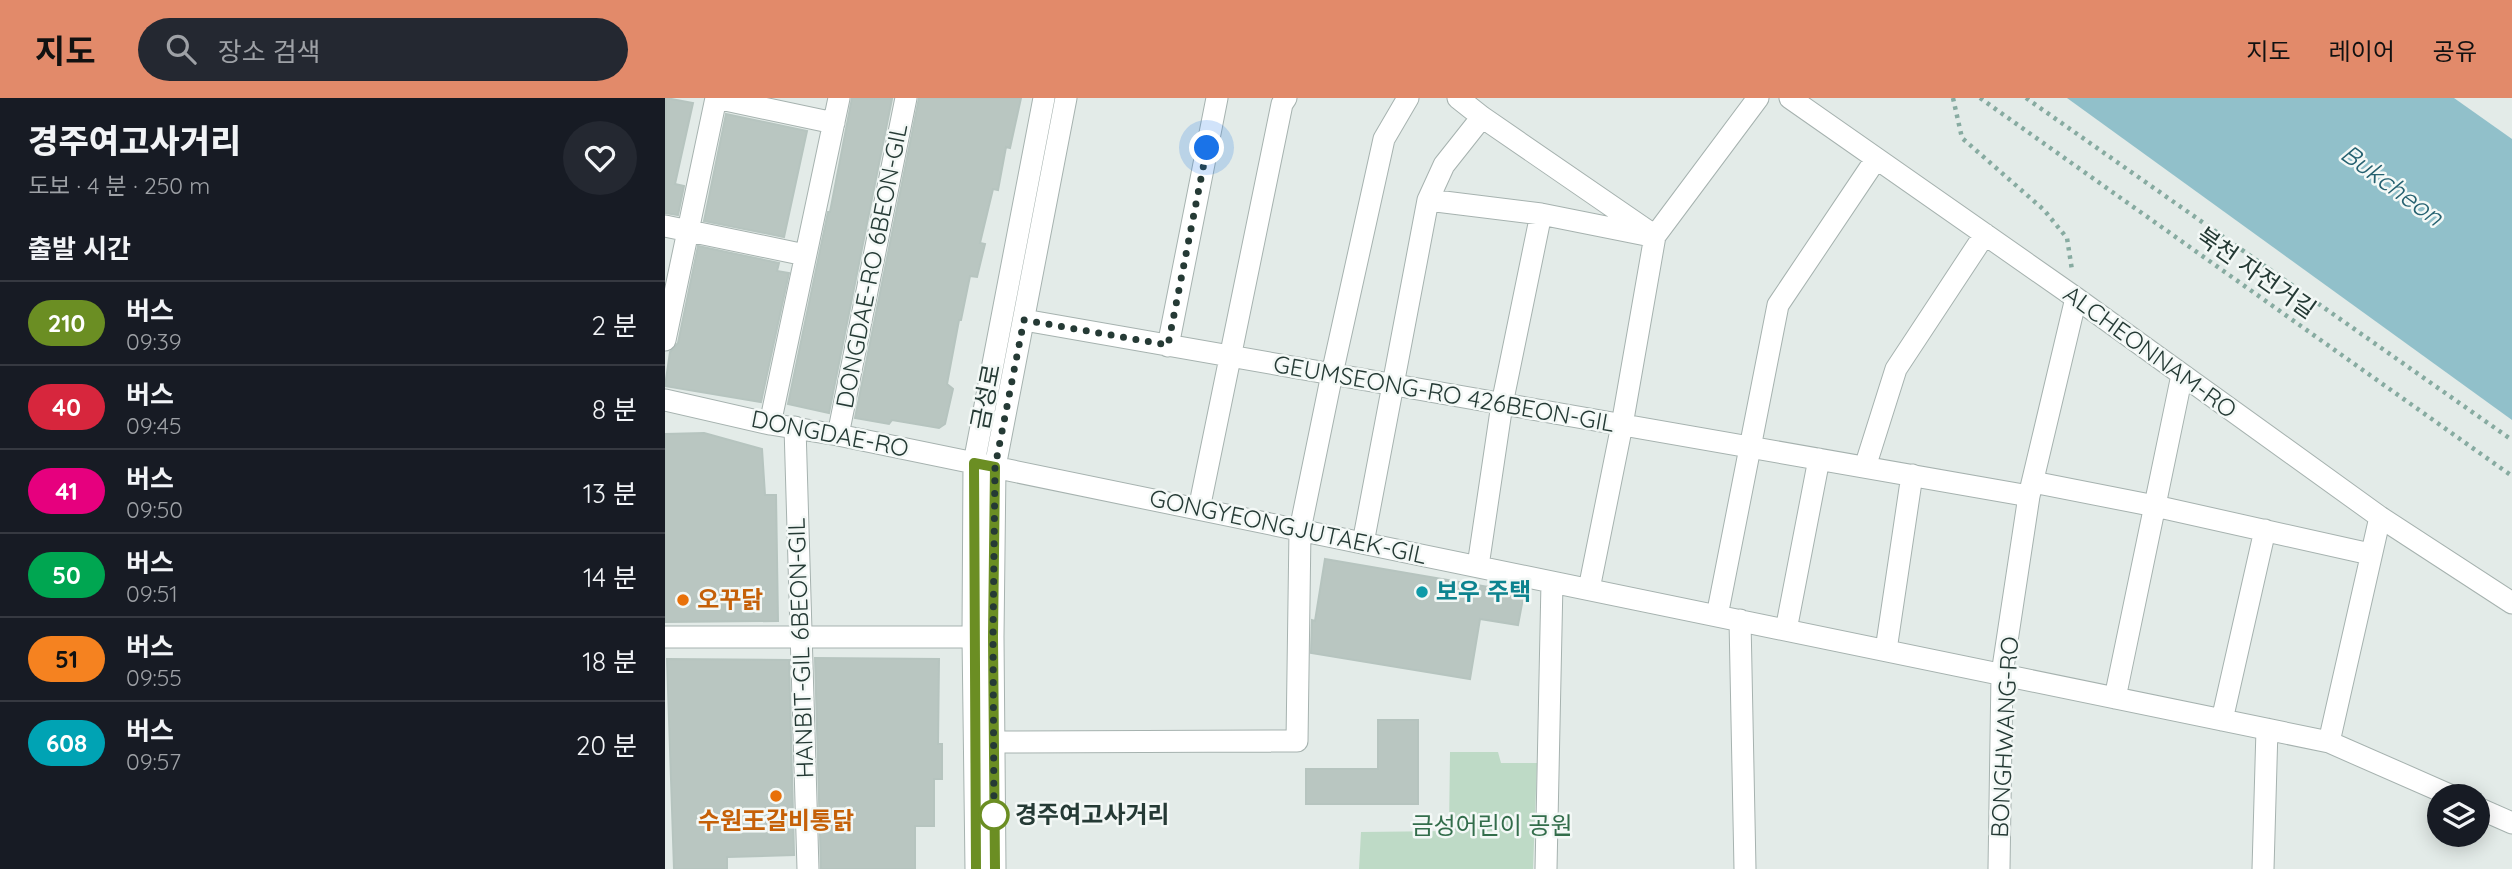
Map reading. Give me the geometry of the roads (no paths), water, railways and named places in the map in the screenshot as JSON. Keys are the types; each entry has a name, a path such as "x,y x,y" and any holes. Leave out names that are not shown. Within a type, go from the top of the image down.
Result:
{"street":[{"path":"665,340 716,98 834,123"},
{"path":"770,424 839,98"},
{"name":"DONGDAE-RO 6BEON-GIL","path":"838,435 906,98"},
{"name":"금성로","path":"976,869 983,637 974,463 1044,98"},
{"path":"995,869 993,742 983,637 995,467 1066,98"},
{"path":"1168,345 1217,98"},
{"path":"1199,509 1282,104 1286,98"},
{"path":"993,742 1297,741 1300,530 1384,139 1408,98"},
{"path":"1458,98 1655,236"},
{"path":"1589,589 1622,425 1655,236 1758,98"},
{"name":"ALCHEONNAM-RO","path":"1790,98 2076,298 2380,517 2512,603"},
{"path":"1363,543 1428,201 1444,165 1482,117"},
{"path":"1717,615 1778,305 1876,159"},
{"path":"1428,201 1541,214 1655,236"},
{"path":"1478,566 1502,404 1541,214"},
{"path":"665,226 805,255"},
{"path":"1865,467 1896,369 1985,234"},
{"name":"BONGHWANG-RO","path":"1999,869 2002,674 2031,489 2076,298"},
{"name":"GEUMSEONG-RO 426BEON-GIL","path":"1024,320 1912,475 2031,489"},
{"path":"2115,698 2182,374"},
{"name":"DONGDAE-RO","path":"665,400 770,424 995,467"},
{"name":"HANBIT-GIL 6BEON-GIL","path":"795,427 808,869"},
{"path":"1786,630 1819,459"},
{"name":"GONGYEONGJUTAEK-GIL","path":"995,467 2329,742 2427,785"},
{"path":"1885,650 1912,475"},
{"path":"2031,489 2155,506 2370,554"},
{"path":"2329,742 2380,517"},
{"path":"2223,720 2265,530"},
{"path":"1546,869 1552,582"},
{"path":"1740,620 1745,869"},
{"path":"665,637 983,637"},
{"path":"2263,869 2267,729"},
{"path":"2490,813 2512,823"}],"water":[{"name":"Bukcheon","path":"2067,98 2454,98 2512,139 2512,420"}],"place":[{"name":"보우 주택","path":"1422,592"},
{"name":"오꾸닭","path":"683,600"},
{"name":"수원王갈비통닭","path":"776,796"},
{"name":"경주여고사거리","path":"994,815"}],"park label":[{"name":"금성어린이 공원","path":"1492,826"}]}
